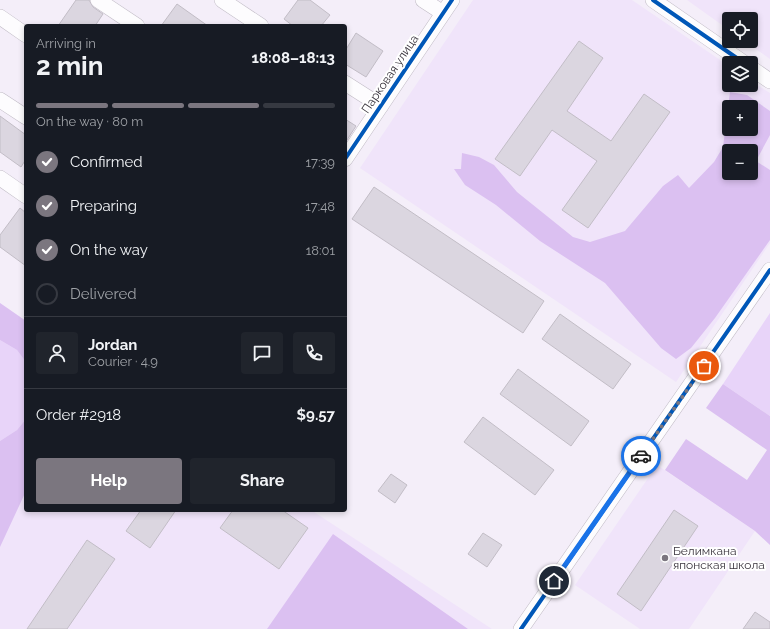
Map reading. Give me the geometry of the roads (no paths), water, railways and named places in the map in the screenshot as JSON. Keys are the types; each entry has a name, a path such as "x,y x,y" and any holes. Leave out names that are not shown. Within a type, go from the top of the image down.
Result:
{"street":[{"path":"98,0 134,24"},
{"path":"222,0 258,24"},
{"path":"423,0 443,13"},
{"name":"Парковая улица","path":"347,155 452,0"},
{"path":"653,0 734,56"},
{"path":"0,17 24,34"},
{"path":"758,73 770,81"},
{"name":"Парковая улица","path":"347,83 380,106"},
{"path":"0,100 24,116"},
{"path":"0,178 24,195"},
{"path":"521,629 770,270"}],"place":[{"name":"Белимкана японская школа","path":"665,558"}]}
